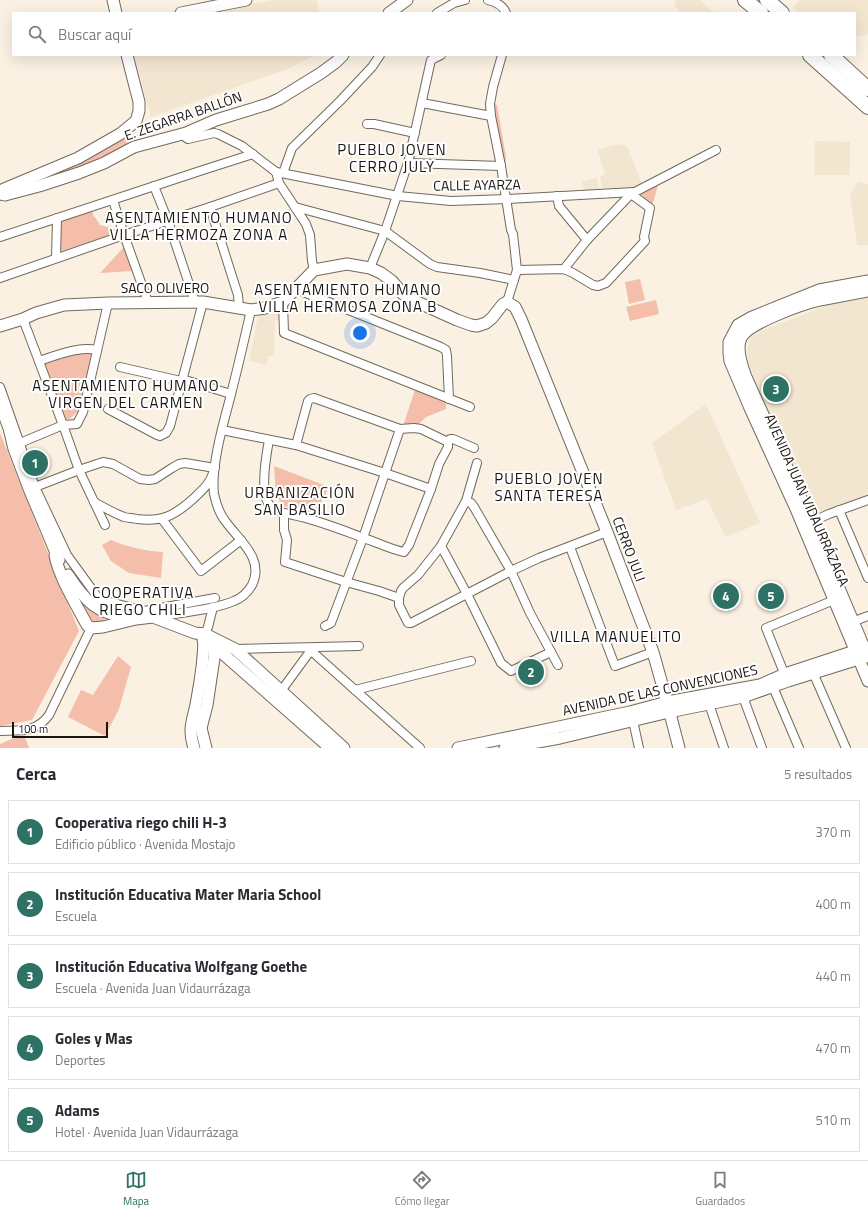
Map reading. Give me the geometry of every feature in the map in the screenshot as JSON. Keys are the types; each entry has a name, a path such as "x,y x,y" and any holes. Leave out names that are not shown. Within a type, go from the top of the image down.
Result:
{"highway":[{"path":"745,0 759,12"},
{"path":"767,0 781,12"},
{"path":"811,56 868,107"},
{"path":"832,56 868,89"}],"street":[{"path":"113,0 116,12"},
{"path":"185,12 246,0"},
{"path":"390,12 407,0"},
{"path":"438,12 454,3 465,0"},
{"path":"488,0 502,6 505,12"},
{"path":"0,191 78,158 120,134 136,121 139,111 139,102 127,56"},
{"name":"E. ZEGARRA BALLÓN","path":"0,194 5,195 79,174 134,147 183,133 216,120 268,104 279,99 321,73 342,56"},
{"path":"379,56 372,67 340,101 292,148 279,173 279,183 306,224 310,235 314,270 346,264 370,268 386,276 403,294 415,301 456,320 477,326 486,323 503,304 507,302 517,270 513,234 511,230 490,104 502,56"},
{"path":"370,268 398,196 408,163 432,60 439,56"},
{"path":"422,103 491,116"},
{"path":"367,124 374,124 415,133"},
{"path":"183,133 188,139 214,133 218,134 242,146 279,173"},
{"path":"564,269 587,240 632,193 716,150"},
{"path":"0,237 253,154"},
{"path":"408,163 501,166"},
{"name":"CALLE AYARZA","path":"279,173 398,196 451,201 632,193"},
{"path":"0,278 279,183"},
{"path":"108,409 160,436 166,433 170,426 199,302 154,186"},
{"path":"517,270 564,269 593,285 598,286 606,283 645,241 644,237 650,208 632,193"},
{"path":"557,196 559,206 587,240"},
{"path":"113,200 148,302"},
{"path":"210,207 238,295 239,308"},
{"path":"295,207 385,231 430,264 437,267 480,273 514,280"},
{"path":"56,258 57,218"},
{"name":"SACO OLIVERO","path":"0,326 64,305 199,302 251,310 265,308 283,302 314,270"},
{"name":"AVENIDA JUAN VIDAURRÁZAGA","path":"868,281 819,301 795,308 765,321 749,330 740,340 740,364 811,522 838,599 852,622 863,654 868,681"},
{"path":"296,289 446,350 449,399"},
{"name":"AVENIDA JUAN VIDAURRÁZAGA","path":"863,654 730,362 729,342 738,325 760,313 819,290 868,291"},
{"path":"283,302 284,333 470,407"},
{"name":"CERRO JULI","path":"507,302 517,310 607,532 653,652 679,748"},
{"path":"17,446 63,425 69,426 78,424 108,303"},
{"path":"0,387 17,446 55,555 56,562 87,625 91,628 103,627 136,619 213,607 235,601 244,596 252,584 255,569 254,560 250,551 226,522 219,510 214,494 215,468 222,430 251,310"},
{"path":"23,319 79,470 104,526"},
{"path":"39,361 67,352 97,350"},
{"path":"120,367 181,381 185,380 231,394"},
{"path":"296,445 308,401 314,398 400,429 421,429 448,442"},
{"path":"0,404 35,487 67,555 99,599 144,611 215,598"},
{"path":"325,626 331,623 363,538 400,429"},
{"path":"222,430 296,445 431,489"},
{"path":"269,440 264,470 267,502 272,507 284,514 293,515 404,552 409,545 439,464 449,445 448,442 451,438 474,448"},
{"path":"35,487 104,462 113,464 140,479 148,480 155,479 176,466 185,463 215,468"},
{"path":"477,463 466,501 441,546 418,575 403,588 399,598 399,605 408,623 411,623 539,558 607,532"},
{"path":"94,502 125,517 146,520 162,519 180,510 207,486 215,468"},
{"path":"811,522 868,500"},
{"path":"466,501 471,503 474,507 511,571 530,613 558,665"},
{"path":"839,510 868,578"},
{"path":"284,514 284,530 287,540 284,562 399,598"},
{"path":"162,519 201,571 241,540"},
{"path":"441,546 467,594 501,664 511,671 551,652"},
{"path":"570,547 616,666 653,652"},
{"path":"55,555 76,587 93,605 104,612 119,617 136,619"},
{"path":"786,678 766,628 838,599"},
{"path":"194,748 190,731 197,700 213,607"},
{"path":"852,622 868,616"},
{"path":"153,617 235,649 344,748"},
{"path":"0,731 33,729 44,722 49,715 91,628"},
{"path":"206,748 201,728 207,705 214,658 207,637"},
{"path":"207,637 330,748"},
{"path":"235,649 310,649 359,646"},
{"path":"310,649 420,748"},
{"path":"281,691 310,649"},
{"name":"AVENIDA DE LAS CONVENCIONES","path":"668,707 709,704 743,693 760,685 863,654"},
{"path":"356,690 471,661"},
{"path":"812,669 846,748"},
{"name":"AVENIDA DE LAS CONVENCIONES","path":"458,748 508,744 668,707 772,687 786,678"},
{"path":"772,687 799,748"},
{"path":"743,693 762,748"},
{"path":"709,704 724,748"},
{"path":"632,716 639,748"}],"shaded area":[{"path":"272,0 316,0 320,12 206,12"},
{"path":"675,0 700,0 713,12 680,12 675,6"},
{"path":"799,0 868,0 868,34 859,37 856,36 856,12 798,12 793,8"},
{"path":"134,56 314,56 285,70 151,117"},
{"path":"493,104 497,105 506,157 505,173 501,155"},
{"path":"133,135 138,141 76,172 25,184 75,166 123,136"},
{"path":"815,141 850,142 850,175 814,175"},
{"path":"621,144 627,146 642,184 633,188 602,188 600,176 605,174 597,149"},
{"path":"597,178 600,191 584,190 582,182"},
{"path":"659,182 652,206 640,193"},
{"path":"858,182 868,184 868,245 857,245 850,195"},
{"path":"92,211 94,217 100,225 118,230 118,232 59,252 58,222"},
{"path":"124,247 133,271 100,273"},
{"path":"640,279 645,300 629,304 625,282"},
{"path":"868,296 868,497 856,499 812,516 749,365 747,349 750,339 758,332 843,299"},
{"path":"656,300 659,314 630,321 626,307"},
{"path":"280,309 280,320 275,320 274,356 268,356 267,365 249,361 258,317 260,314"},
{"path":"72,354 92,354 79,410 71,418 66,420 44,362"},
{"path":"415,390 446,401 446,409 426,417 419,424 403,426"},
{"path":"706,404 760,523 726,537 707,499 676,510 652,443"},
{"path":"0,433 79,631 32,720 0,726"},
{"path":"274,466 329,487 314,517 284,506 276,496"},
{"path":"111,540 149,551 163,552 161,578 129,573 111,561 102,545"},
{"path":"71,564 97,597 141,611 135,615 101,605 88,593 68,569"},
{"path":"78,598 104,617 104,620 95,623 89,622"},
{"path":"118,656 131,667 119,709 105,736 68,717 81,690 93,695"},
{"path":"24,734 29,748 0,748 0,744"}],"place":[{"name":"Institución Educativa Wolfgang Goethe","path":"776,389"},
{"name":"Cooperativa riego chili H-3","path":"35,463"},
{"name":"Goles y Mas","path":"726,596"},
{"name":"Adams","path":"771,596"},
{"name":"Institución Educativa Mater Maria School","path":"531,672"}],"district":[{"name":"PUEBLO JOVEN CERRO JULY","path":"392,158"},
{"name":"ASENTAMIENTO HUMANO VILLA HERMOZA ZONA A","path":"199,226"},
{"name":"ASENTAMIENTO HUMANO VILLA HERMOSA ZONA B","path":"348,298"},
{"name":"ASENTAMIENTO HUMANO VIRGEN DEL CARMEN","path":"126,394"},
{"name":"PUEBLO JOVEN SANTA TERESA","path":"549,488"},
{"name":"URBANIZACIÓN SAN BASILIO","path":"300,502"},
{"name":"COOPERATIVA RIEGO CHILI","path":"143,602"},
{"name":"VILLA MANUELITO","path":"616,637"}]}
